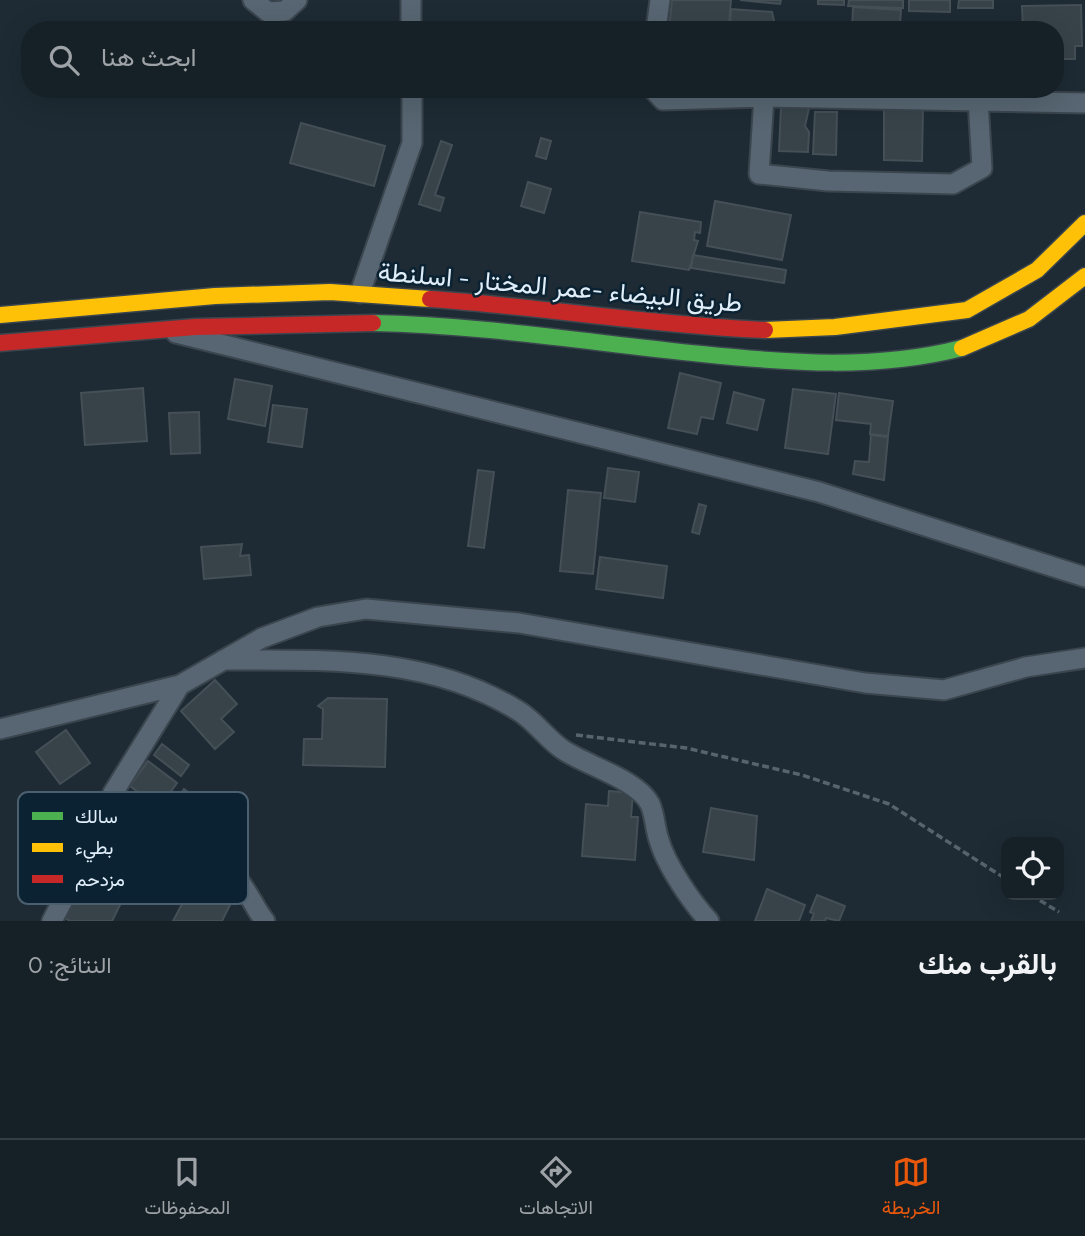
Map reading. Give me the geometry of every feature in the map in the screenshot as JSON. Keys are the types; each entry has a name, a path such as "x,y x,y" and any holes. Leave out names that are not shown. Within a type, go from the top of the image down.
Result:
{"main road":[{"name":"طريق البيضاء -عمر المختار - اسلنطة","path":"0,315 277,292 360,293 517,305 693,327 771,330 835,327 967,310 1037,270 1085,223"},
{"name":"طريق البيضاء -عمر المختار - اسلنطة","path":"0,343 231,324 390,323 787,362 904,359 958,348 1007,332 1042,311 1085,275"}],"street":[{"path":"253,0 268,12 285,10 298,0"},
{"path":"411,0 411,21"},
{"path":"657,21 660,0"},
{"path":"360,293 412,143 412,98"},
{"path":"661,98 730,98"},
{"path":"764,98 759,174 828,181 953,184 982,168 978,99"},
{"path":"871,98 1085,103"},
{"path":"158,329 806,489 1085,576"},
{"path":"0,729 180,685 262,638 318,617 366,609 519,622 865,682 944,690 1026,667 1085,658"},
{"path":"221,660 344,660 429,673 474,688 517,709 564,751 640,792 650,804 659,843 696,907 709,921"},
{"path":"114,792 180,685"},
{"path":"248,896 265,921"},
{"path":"52,921 61,904"}],"path":[{"path":"549,738 582,734 686,748 802,775 889,804 1001,876"},
{"path":"1039,900 1059,912"}],"building":[{"path":"672,0 731,0 729,21 670,21"},
{"path":"740,0 781,0 780,4"},
{"path":"818,0 844,0 844,5 818,4"},
{"path":"849,0 903,0 903,8 848,6"},
{"path":"909,0 950,0 950,12 909,11"},
{"path":"959,0 993,0 993,8 958,8"},
{"path":"1081,5 1082,46 1075,46 1075,59 1064,59 1064,21 1023,21 1022,6"},
{"path":"853,7 901,10 900,21 852,21"},
{"path":"731,9 772,12 774,21 730,21"},
{"path":"884,106 923,107 922,161 884,160"},
{"path":"781,107 809,108 805,126 809,132 808,152 779,151"},
{"path":"815,112 837,112 836,155 813,154"},
{"path":"301,123 385,146 374,186 290,163"},
{"path":"541,138 551,141 546,159 536,156"},
{"path":"441,141 452,145 435,195 444,198 440,211 419,204"},
{"path":"528,182 551,189 544,213 521,206"},
{"path":"715,201 791,215 782,260 707,246"},
{"path":"640,212 701,222 700,233 695,232 694,240 698,241 689,270 632,261"},
{"path":"693,255 786,270 784,283 691,268"},
{"path":"680,373 721,383 713,419 701,417 697,434 668,428"},
{"path":"235,379 272,386 265,426 228,419"},
{"path":"143,388 147,441 85,445 81,393"},
{"path":"793,389 836,394 828,454 785,448"},
{"path":"734,392 764,400 757,430 727,423"},
{"path":"839,393 893,401 888,436 870,434 871,424 836,420"},
{"path":"273,405 307,409 302,447 268,442"},
{"path":"199,412 200,453 171,454 169,413"},
{"path":"871,435 888,437 884,480 853,474 855,461 869,462"},
{"path":"608,468 639,472 635,502 604,498"},
{"path":"478,470 494,472 484,548 468,546"},
{"path":"568,490 601,493 593,574 560,571"},
{"path":"699,504 706,506 699,534 692,532"},
{"path":"242,544 240,556 249,555 251,575 204,579 201,547"},
{"path":"600,557 667,566 663,598 596,589"},
{"path":"215,680 237,704 221,719 234,732 215,749 181,711"},
{"path":"328,698 387,699 385,767 303,765 304,739 322,739 323,709 318,706"},
{"path":"66,730 90,763 60,784 36,752"},
{"path":"162,744 189,765 181,776 154,755"},
{"path":"148,761 177,783 171,792 138,792 130,786"},
{"path":"609,791 633,793 631,817 638,817 635,860 582,856 586,804 608,806"},
{"path":"711,808 757,816 754,860 703,852"},
{"path":"767,889 805,905 799,921 755,921"},
{"path":"817,895 845,906 839,921 826,918 825,921 811,921 814,914 810,912"},
{"path":"73,904 120,904 112,921 70,921 65,918"},
{"path":"182,904 230,904 222,921 173,921"}],"traffic: fast":[{"path":"373,323 496,331 800,362 865,362 930,355 962,348"}],"traffic: slow":[{"path":"765,330 835,327 967,310 1037,270 1085,223"},
{"path":"962,348 1029,319 1085,276"},
{"path":"0,315 215,296 330,292 430,299"}],"traffic: jam":[{"path":"430,299 765,330"},
{"path":"0,343 195,327 373,323"}]}
